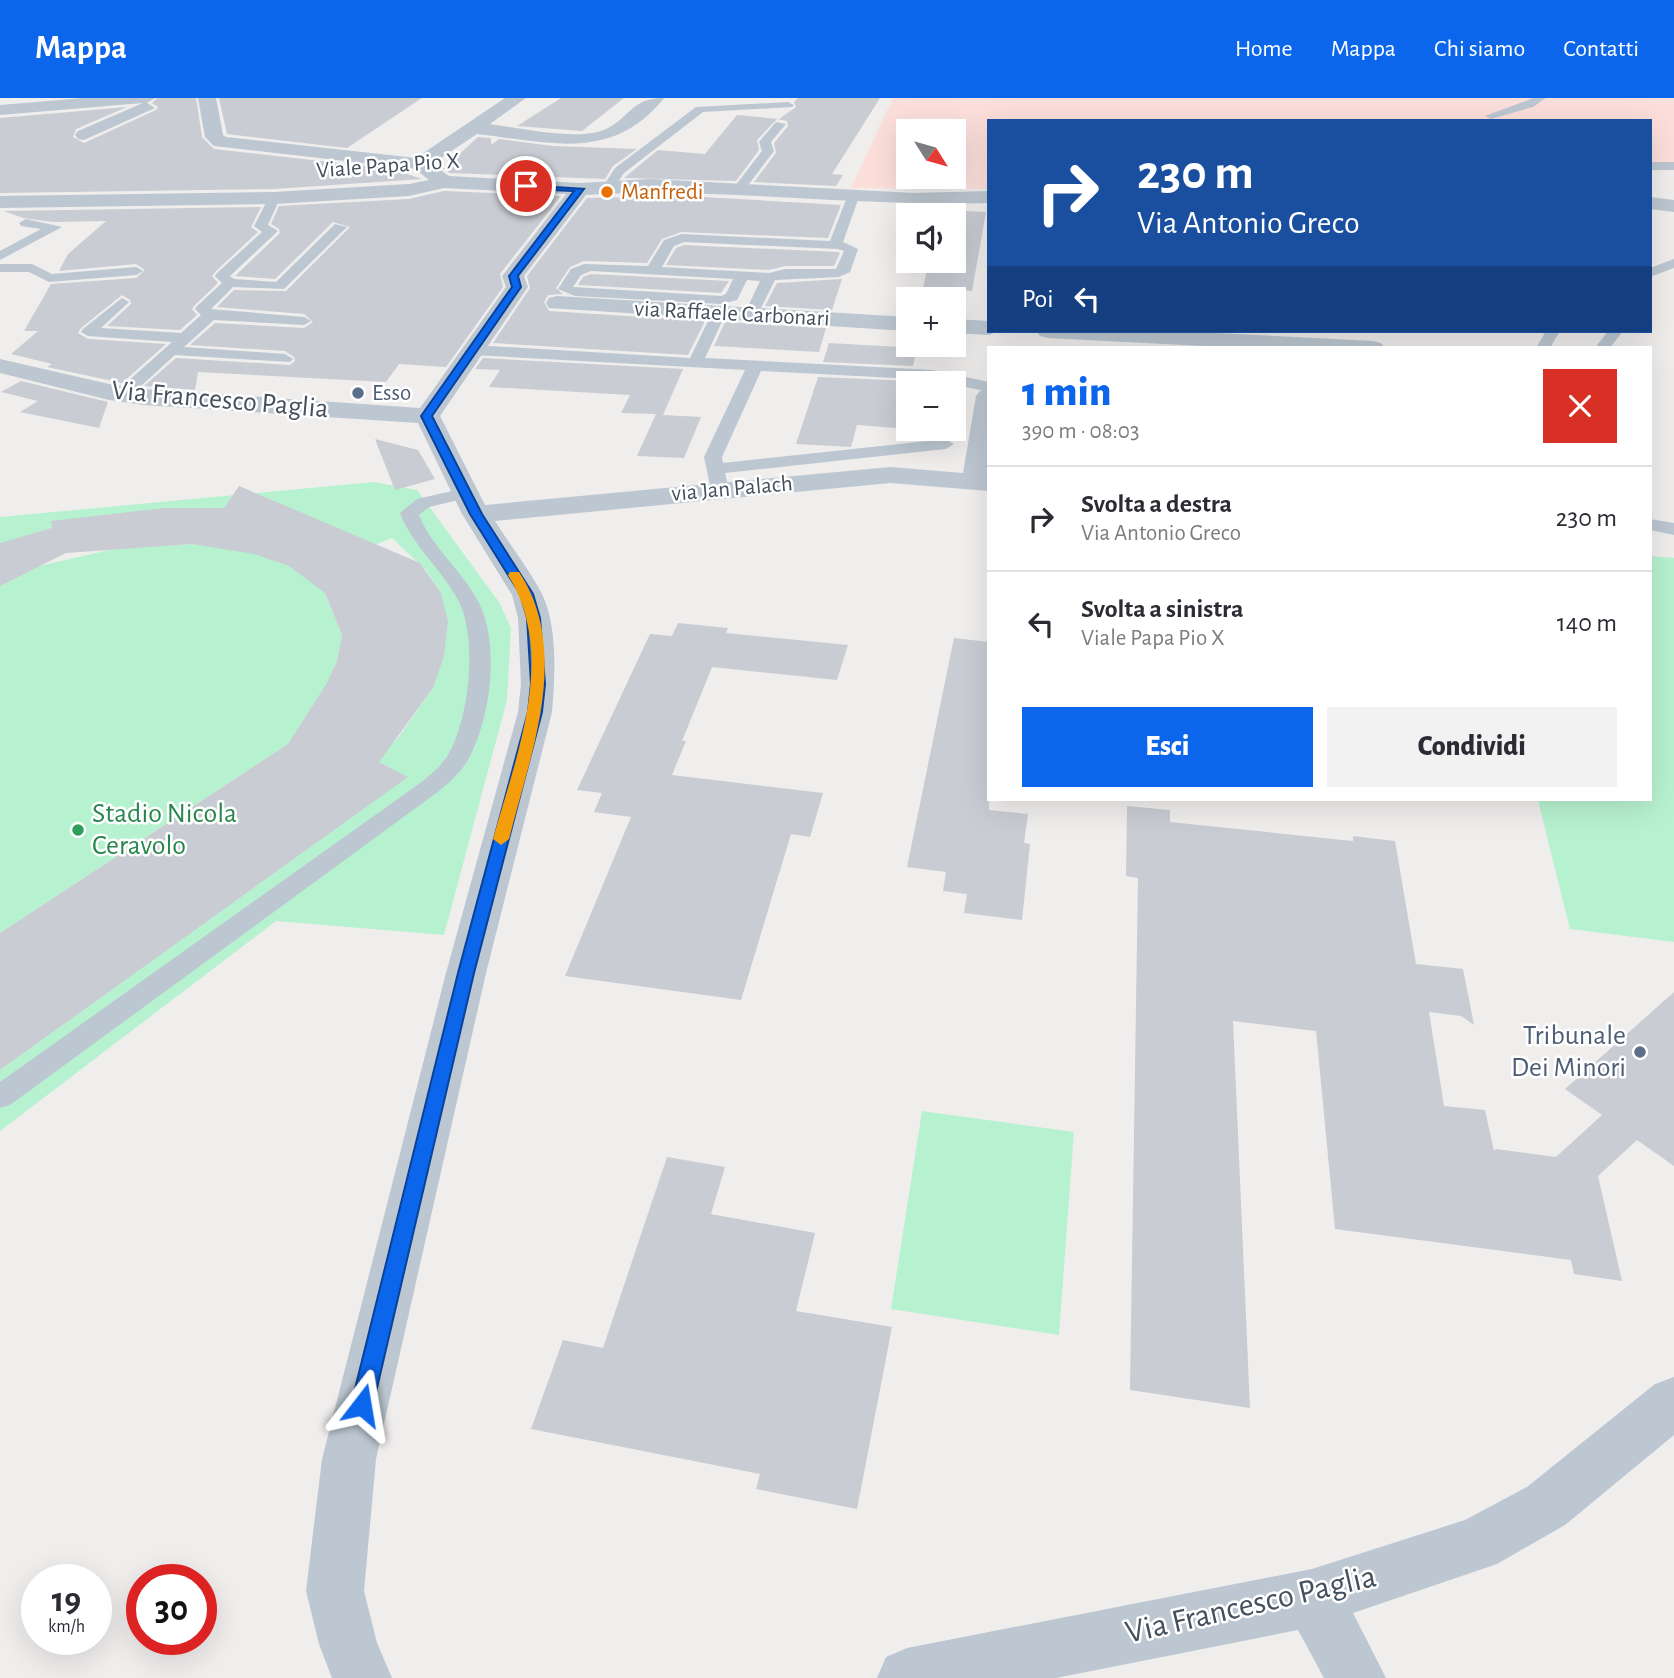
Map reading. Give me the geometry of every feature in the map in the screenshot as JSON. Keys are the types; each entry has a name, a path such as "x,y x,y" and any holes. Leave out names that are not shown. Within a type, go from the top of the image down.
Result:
{"street":[{"path":"0,110 146,98"},
{"path":"207,98 214,136 221,142 420,164 444,182"},
{"path":"420,164 517,98"},
{"path":"475,128 579,139 600,137 614,131 654,98"},
{"path":"84,135 167,99"},
{"path":"1652,180 1674,179"},
{"name":"Viale Papa Pio X","path":"0,202 274,198 409,190 444,182 580,189 650,185 853,197 987,197"},
{"path":"362,1678 348,1644 335,1591 349,1459 466,973 535,712 538,684 534,618 527,594 471,503 427,416 517,287 513,276 580,189"},
{"path":"1652,203 1674,206"},
{"name":"via Raffaele Carbonari","path":"556,303 896,323"},
{"path":"966,327 987,328"},
{"path":"1130,333 1301,346"},
{"name":"Via Francesco Paglia","path":"0,366 122,394 427,416"},
{"path":"982,482 987,421"},
{"name":"via Jan Palach","path":"471,503 718,480 890,475 982,482"},
{"name":"Via Francesco Paglia","path":"907,1678 1312,1598 1489,1537 1546,1506 1674,1402"},
{"path":"1312,1598 1356,1678"}],"lane":[{"path":"1491,116 1529,105 1541,98"},
{"path":"608,188 620,172 700,109 788,105"},
{"path":"738,190 768,151 765,142 780,124"},
{"path":"1652,166 1674,166"},
{"path":"835,244 853,197"},
{"path":"274,198 261,226 271,231 222,276 230,283 279,286 340,227"},
{"path":"0,256 55,228 26,223"},
{"path":"653,270 669,243 682,238 835,244 851,248 843,271 827,275 785,273 769,277 741,275 653,270 583,268 576,272 565,289 575,292 721,300 732,297 741,275"},
{"path":"1652,271 1674,263"},
{"path":"0,268 32,268 50,278 136,271"},
{"path":"751,315 769,277"},
{"path":"230,283 202,309 210,315 304,321"},
{"path":"122,302 88,332 184,338"},
{"path":"698,358 719,313"},
{"path":"122,394 210,315"},
{"path":"517,342 698,358 755,366 933,375 987,387"},
{"path":"474,350 698,358"},
{"path":"170,351 285,359"},
{"path":"755,366 713,457 718,480 946,444"},
{"path":"0,1097 431,786 452,765 467,734 477,689 480,639 470,604 409,513 423,503 471,503"},
{"path":"1652,524 1674,529"}],"shaded area":[{"path":"893,98 1674,98 1674,170 1652,171 1652,119 987,119 987,189 966,189 966,119 896,119 896,188 851,188"}],"green space":[{"name":"Stadio Nicola Ceravolo","path":"374,482 417,490 499,602 511,628 507,700 444,935 276,921 0,1131 0,1070 407,777 374,759 398,738 433,688 441,593 425,569 392,538 372,546 227,504 224,508 164,508 0,544 0,517"},
{"name":"Stadio Nicola Ceravolo","path":"332,534 308,578 325,593 342,635 337,661 314,727 0,933 0,586 34,567 114,549 192,544 227,548"},
{"path":"1652,556 1674,558 1674,942 1570,929 1538,801 1652,801"},
{"path":"922,1111 1074,1132 1059,1335 891,1309"}],"building":[{"path":"157,98 196,98 202,137 214,149 392,169 422,179 274,189 0,193 0,118 127,107 76,129 73,137 84,143 156,110 158,107 152,103"},
{"path":"219,98 422,98 347,148 227,134"},
{"path":"561,98 624,98 582,131 517,126"},
{"path":"798,98 880,98 832,174 843,175 836,186 754,182 776,153 774,143 788,126 787,121 777,119 757,140 759,150 736,181 624,178 658,150 705,154 737,115 779,119 796,107 794,102"},
{"path":"478,137 491,138 491,145 499,139 553,146 637,149 613,166 605,179 450,173 443,169"},
{"path":"444,191 561,196 500,274 503,287 446,367 399,364 386,382 198,372 195,390 144,386 176,358 290,365 295,361 294,357 285,351 190,345 215,323 304,328 313,322 304,314 217,307 234,290 286,291 350,227 333,222 275,279 235,276 280,233 279,229 271,224 279,206 409,199"},
{"path":"686,196 841,205 828,238 681,232 662,239 647,263 584,261 570,267 556,288 563,294 548,295 544,302 549,311 705,321 688,355 493,343 530,288 527,276 587,198"},
{"path":"261,207 251,227 258,232 215,272 212,276 218,283 195,305 192,309 197,315 180,330 107,326 131,304 130,300 122,295 81,328 78,333 88,339 166,344 122,383 47,367 52,364 11,354 38,331 24,331 51,284 136,278 145,270 136,264 59,271 68,254 106,221 53,222 23,218 4,211"},
{"path":"966,211 986,212 972,291 966,291 966,287 923,287 926,273 966,273"},
{"path":"684,245 840,253 834,266 785,266 769,270 666,265 676,248"},
{"path":"591,274 729,281 721,293 578,285 583,277"},
{"path":"842,279 832,310 765,306 777,283"},
{"path":"725,322 826,328 819,352 714,346"},
{"path":"829,343 896,347 896,357 915,357 913,366 823,362"},
{"path":"483,358 683,369 663,415 701,417 684,458 637,456 656,414 621,413 630,395 489,387 500,370 475,369"},
{"path":"818,377 896,380 896,428 857,425 851,447 796,444"},
{"path":"21,381 108,402 99,428 20,412 38,401 1,392"},
{"path":"375,439 418,450 435,479 395,490"},
{"path":"239,486 420,563 441,593 448,621 444,656 433,688 379,762 408,777 0,1070 0,933 288,744 327,683 337,661 342,635 325,593 289,566 254,554 192,544 66,553 0,586 0,543 52,528 51,521 164,508 224,508"},
{"path":"678,623 728,628 726,633 848,645 837,680 712,667 682,741 686,741 672,775 823,793 810,837 791,834 741,1000 565,976 631,817 594,812 602,793 577,790 650,634 672,636"},
{"path":"954,638 987,642 987,801 989,810 1028,814 1024,843 1030,844 1022,920 964,913 967,894 943,891 946,872 907,867"},
{"path":"1127,806 1170,810 1170,822 1353,841 1353,836 1395,841 1416,964 1463,969 1474,1025 1461,1016 1429,1012 1444,1106 1485,1110 1494,1151 1496,1149 1556,1157 1602,1115 1565,1089 1674,992 1674,1166 1637,1140 1598,1176 1622,1281 1574,1274 1571,1260 1335,1229 1316,1031 1233,1021 1250,1408 1130,1390 1138,878 1126,876"},
{"path":"667,1157 725,1167 711,1214 815,1233 796,1311 892,1327 857,1509 756,1489 760,1474 531,1429 563,1340 603,1348"}],"slow traffic":[{"path":"501,839 535,712 538,684 534,618 527,594 514,575"}],"place":[{"name":"Manfredi","path":"607,192"},
{"name":"Esso","path":"358,393"},
{"name":"Stadio Nicola Ceravolo","path":"78,830"},
{"name":"Tribunale Dei Minori","path":"1640,1052"}],"route":[{"path":"362,1405 466,973 535,712 538,684 534,618 527,594 476,514 427,416 517,287 513,276 580,189 526,186"}]}
